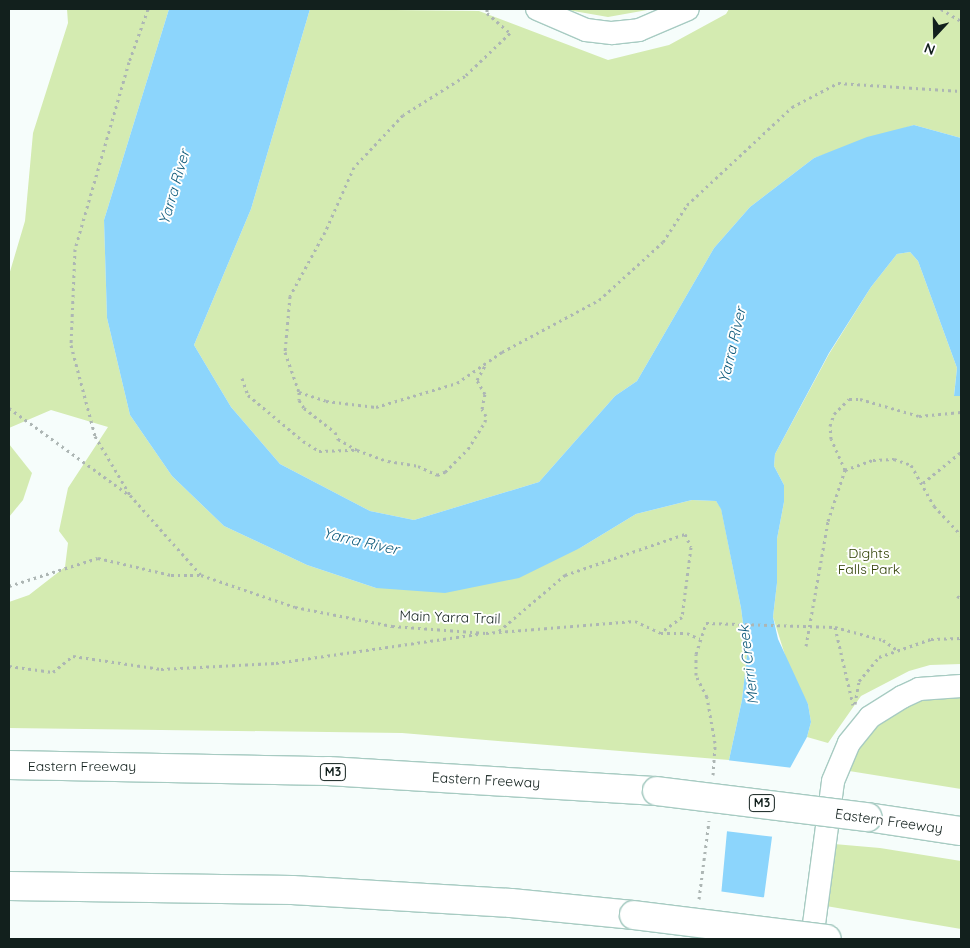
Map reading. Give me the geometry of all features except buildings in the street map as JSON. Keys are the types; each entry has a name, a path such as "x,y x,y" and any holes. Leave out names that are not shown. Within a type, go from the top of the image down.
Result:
{"highway":[{"name":"Eastern Freeway","path":"9,765 328,772 657,792 961,831"},
{"path":"9,886 301,891 511,903 634,915 827,939"},
{"path":"634,915 746,939"}],"street":[{"path":"537,9 586,30 612,33 639,30 688,9"},
{"path":"812,939 833,781 849,743 870,717 902,697 926,688 961,686"}],"path":[{"path":"148,9 126,72 74,249 70,345 95,436 130,495 201,575"},
{"path":"488,9 487,13 510,33 466,76 403,115 354,168 325,232 290,296 285,352 299,392 299,400 304,408 334,432 338,439 357,450 388,462 418,466 437,474 446,472 468,449 485,422 486,416 482,408 486,400 477,380 488,362"},
{"path":"940,9 961,21"},
{"path":"299,392 326,401 376,407 457,384 488,362 599,300 663,242 687,205 792,107 838,83 961,91"},
{"path":"242,378 248,395 303,441 320,451 357,450"},
{"path":"806,646 828,521 845,470 831,439 830,426 834,414 849,399 869,401 919,416 961,412"},
{"path":"9,408 130,495"},
{"path":"923,483 961,452"},
{"path":"845,470 873,460 894,459 911,465 923,483 934,506 961,535"},
{"path":"499,632 566,575 685,534 691,547 682,617 661,633"},
{"path":"9,586 98,558 171,575 201,575"},
{"name":"Main Yarra Trail","path":"201,575 305,609 392,626 486,633 635,621 661,633 687,633 700,640"},
{"path":"957,596 961,598"},
{"path":"706,623 835,628 883,640 896,649"},
{"path":"835,628 855,705 854,693 859,681 879,657 896,649 931,639 961,638"},
{"path":"9,666 53,672 73,656 161,669 276,663 486,633"}],"green space":[{"path":"67,9 169,9 104,220 107,318 130,415 172,476 224,526 307,565 376,588 580,548 636,514 692,500 716,501 721,508 741,608 747,655 742,700 729,760 402,733 9,728 9,602 29,595 65,567 68,543 59,531 68,488 108,427 51,410 9,428 9,275 25,221 33,133 68,23"},
{"path":"310,9 479,11 608,60 669,45 726,14 729,9 961,9 961,138 914,125 814,158 750,207 714,248 637,381 615,396 539,482 414,520 370,511 280,464 231,407 194,345 251,209"},
{"path":"562,9 653,9 608,17"},
{"name":"Dights Falls Park","path":"910,252 918,261 957,368 954,395 961,396 961,664 930,665 909,671 861,696 828,743 807,737 811,722 808,704 790,671 773,617 777,583 777,539 784,502 784,485 774,466 775,454 829,354 871,287 897,254"},
{"path":"9,444 32,473 23,500 9,517"},
{"path":"937,694 961,698 961,789 843,770 858,739 907,701"},
{"path":"834,844 880,848 961,861 961,929 826,906"}],"water":[{"path":"169,9 310,9 251,209 194,345 231,407 280,464 370,511 414,520 539,482 615,396 637,381 714,248 750,207 814,158 867,137 914,125 961,138 961,396 954,396 957,368 918,261 910,252 897,254 871,287 829,353 775,454 774,466 784,485 784,502 777,539 777,583 773,617 778,639 808,704 811,722 807,737 790,768 772,837 764,897 717,939 727,831 729,760 742,700 747,655 741,608 721,509 716,501 692,500 636,514 580,548 519,578 445,593 376,588 307,565 224,526 172,476 130,415 107,318 104,220"}],"pier":[{"path":"726,760 793,768 775,837 725,831"},
{"path":"718,891 767,898 761,939 715,939"}],"water label":[{"name":"Yarra River","path":"174,187"},
{"name":"Yarra River","path":"732,345"},
{"name":"Yarra River","path":"361,541"},
{"name":"Merri Creek","path":"748,665"}]}
